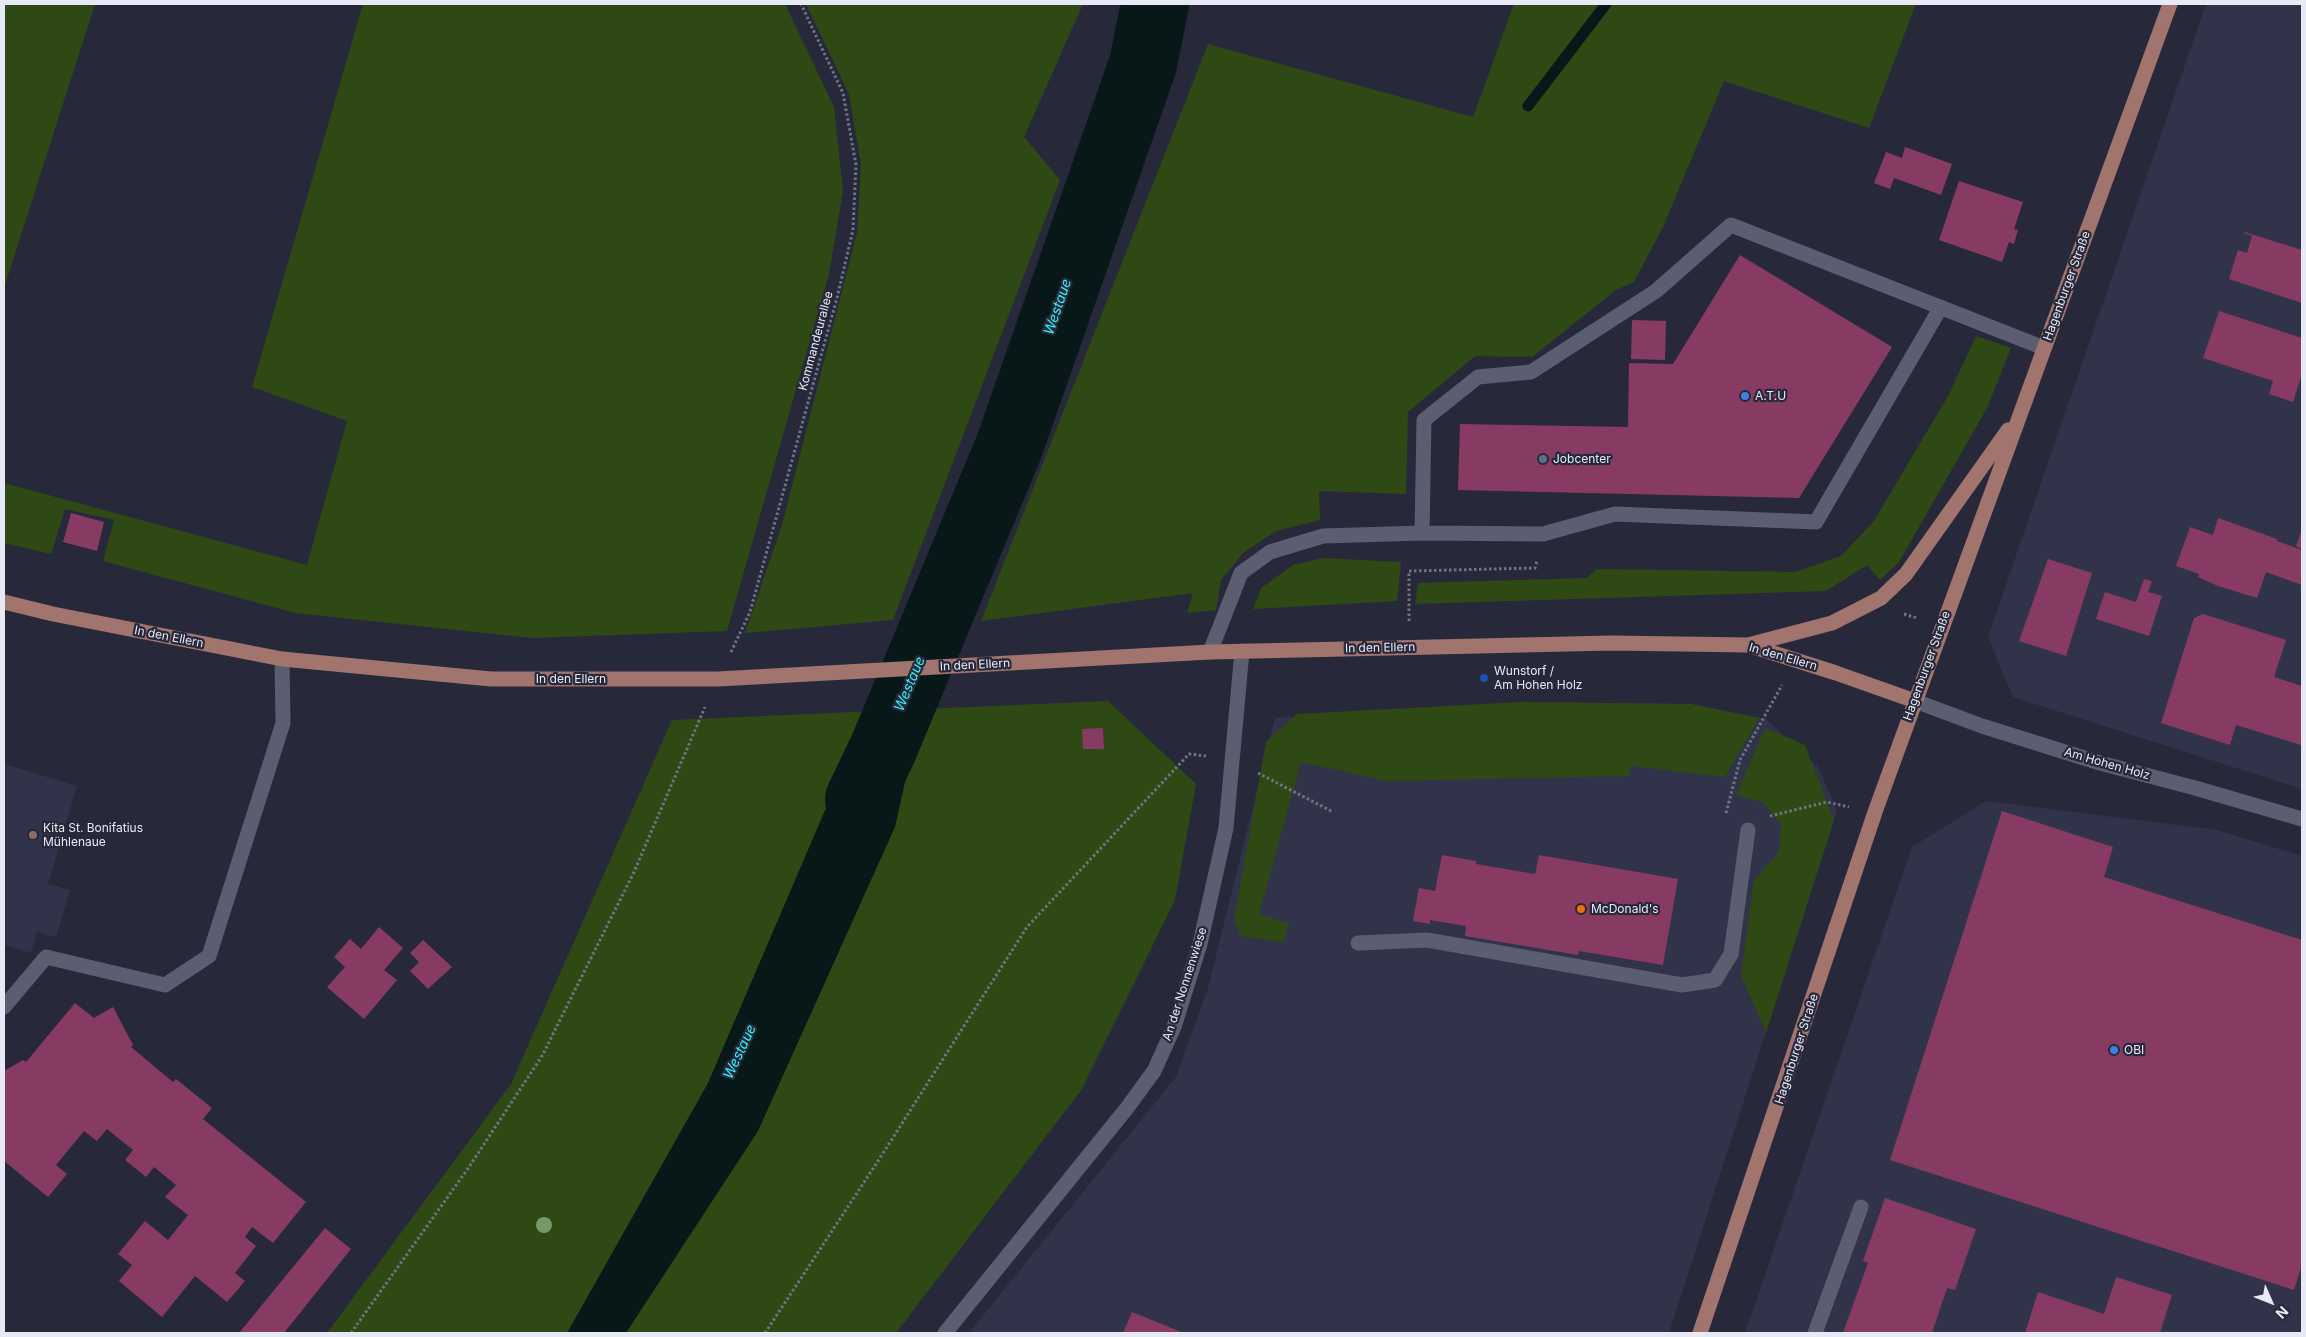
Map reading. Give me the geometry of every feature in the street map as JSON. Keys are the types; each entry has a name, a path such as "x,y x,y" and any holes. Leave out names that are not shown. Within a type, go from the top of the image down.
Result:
{"main road":[{"name":"Hagenburger Straße","path":"1700,1333 1914,701 2170,4"},
{"path":"1748,645 1832,623 1881,598 1906,574 2021,412"},
{"name":"In den Ellern","path":"4,602 63,616 282,659 491,679 718,679 1242,651 1612,643 1748,645 1914,701"}],"street":[{"path":"1422,533 1424,420 1478,377 1532,372 1656,290 1731,225 2044,348"},
{"path":"1210,652 1241,573 1270,552 1323,536 1422,533 1543,534 1615,514 1816,522 1940,307"},
{"name":"An der Nonnenwiese","path":"944,1333 1127,1108 1154,1071 1174,1027 1200,944 1226,828 1242,651"},
{"path":"4,1007 46,957 165,985 209,956 283,723 282,659"},
{"name":"Am Hohen Holz","path":"1914,701 1982,726 2100,763 2195,788 2302,820"},
{"path":"1358,943 1427,940 1682,985 1715,980 1731,954 1748,830"},
{"path":"1816,1333 1861,1207"}],"path":[{"name":"Kommandeurallee","path":"351,1333 470,1167 542,1056 634,872 693,732 750,612 837,298 853,230 856,165 843,93 801,4"},
{"path":"1409,647 1409,571 1535,568 1543,534"},
{"path":"1881,598 1895,611 1941,627"},
{"path":"1725,816 1740,760 1795,660"},
{"path":"765,1333 880,1158 1027,927 1190,754 1232,759 1333,812"},
{"path":"1748,830 1774,814 1826,802 1875,812"}],"shaded area":[{"path":"2206,4 2302,4 2302,789 2013,697 1988,637"},
{"path":"1522,702 1691,704 1766,719 1818,767 1837,811 1669,1333 969,1333 1176,1077 1208,988 1275,718"},
{"name":"Kita St. Bonifatius Mühlenaue","path":"4,764 77,786 48,884 70,890 56,937 37,932 31,953 4,945"},
{"path":"1986,801 2217,830 2302,856 2302,1333 1745,1333 1912,847"}],"green space":[{"path":"4,4 95,4 4,288"},
{"path":"363,4 785,4 834,107 843,191 829,274 727,631 532,638 295,613 103,561 114,520 65,509 51,554 4,543 4,483 307,565 347,421 252,387"},
{"path":"806,4 1083,4 1024,137 1060,180 893,620 745,633 782,525 857,233 861,164 849,94"},
{"path":"1514,4 1914,4 1915,6 1869,128 1724,81 1663,227 1634,282 1616,290 1532,357 1475,356 1408,412 1406,494 1319,491 1320,520 1276,531 1243,553 1221,580 1216,610 1187,613 1193,593 981,621 1208,44 1473,117"},
{"path":"1976,336 2011,348 1987,408 1899,562 1880,580 1867,565 1826,591 1415,604 1418,583 1587,578 1596,569 1796,572 1841,556 1874,521 1948,396"},
{"path":"1322,558 1401,562 1397,601 1253,609 1261,588 1293,565"},
{"path":"1108,701 1196,784 1175,900 1082,1089 896,1333 327,1333 511,1084 672,720"},
{"path":"1522,702 1691,704 1759,718 1725,777 1631,766 1629,776 1386,781 1301,762 1259,914 1289,924 1283,942 1241,936 1234,920 1266,742 1297,714"},
{"path":"1765,728 1805,745 1834,820 1766,1033 1741,975 1754,880 1779,852 1781,825 1764,803 1736,795"}],"water":[{"path":"921,710 895,827 758,1131 626,1333 567,1333 708,1083 865,717"}],"building":[{"path":"1905,147 1952,164 1941,195 1894,178 1890,189 1874,183 1886,152 1902,158"},
{"path":"1959,181 2023,202 2014,229 2018,230 2014,244 2009,242 2002,262 1939,240"},
{"path":"2244,232 2302,250 2302,303 2229,279 2238,250 2247,253 2252,236"},
{"name":"A.T.U","path":"1740,255 1892,347 1799,498 1458,490 1460,424 1628,427 1629,363 1673,364"},
{"path":"2219,311 2302,338 2302,374 2293,402 2269,394 2273,381 2203,358"},
{"path":"1632,320 1666,321 1665,360 1631,359"},
{"path":"71,513 104,522 97,551 63,542"},
{"path":"2218,518 2302,550 2302,585 2266,572 2257,598 2218,586 2198,577 2199,574 2176,566 2190,527 2213,535"},
{"path":"2302,529 2302,549 2296,546"},
{"path":"2048,559 2092,573 2066,656 2019,641"},
{"path":"2144,579 2152,581 2148,592 2162,596 2149,636 2096,619 2105,592 2136,602"},
{"path":"2203,614 2286,640 2274,677 2302,686 2301,745 2236,725 2230,745 2161,723 2194,618"},
{"path":"1103,728 1104,749 1083,749 1082,729"},
{"name":"OBI","path":"2002,811 2113,847 2104,877 2302,940 2302,1265 2294,1290 1890,1160"},
{"path":"1442,855 1476,861 1476,864 1535,874 1539,855 1678,879 1663,965 1579,951 1578,955 1465,936 1466,926 1430,920 1430,924 1413,921 1419,888 1435,891"},
{"path":"379,927 403,948 384,970 397,980 364,1019 327,987 345,967 334,957 350,939 361,949"},
{"path":"423,940 452,967 428,989 410,971 419,962 410,953"},
{"path":"75,1003 94,1018 113,1007 133,1045 131,1047 173,1082 176,1079 212,1108 203,1119 306,1202 273,1243 252,1227 245,1237 256,1246 235,1273 245,1281 227,1302 195,1276 162,1317 119,1281 132,1265 118,1254 145,1221 168,1240 188,1215 165,1197 176,1185 154,1167 146,1177 125,1160 133,1150 107,1129 97,1141 84,1131 56,1165 67,1174 48,1197 4,1161 4,1071 23,1060 26,1062"},
{"path":"1885,1198 1976,1229 1955,1290 1947,1288 1932,1333 1843,1333 1868,1263 1863,1261"},
{"path":"325,1228 351,1249 284,1333 239,1333"},
{"path":"2116,1277 2172,1295 2160,1333 2025,1333 2038,1292 2104,1314"},
{"path":"1132,1312 1184,1333 1123,1333"}],"waterway":[{"name":"Westaue","path":"859,799 883,749 1009,447 1143,64 1155,4"},
{"path":"1528,106 1606,4"}],"place":[{"name":"A.T.U","path":"1745,396"},
{"name":"Jobcenter","path":"1543,459"},
{"name":"Wunstorf / Am Hohen Holz","path":"1484,678"},
{"name":"Kita St. Bonifatius Mühlenaue","path":"33,835"},
{"name":"McDonald's","path":"1581,909"},
{"name":"OBI","path":"2114,1050"}]}
